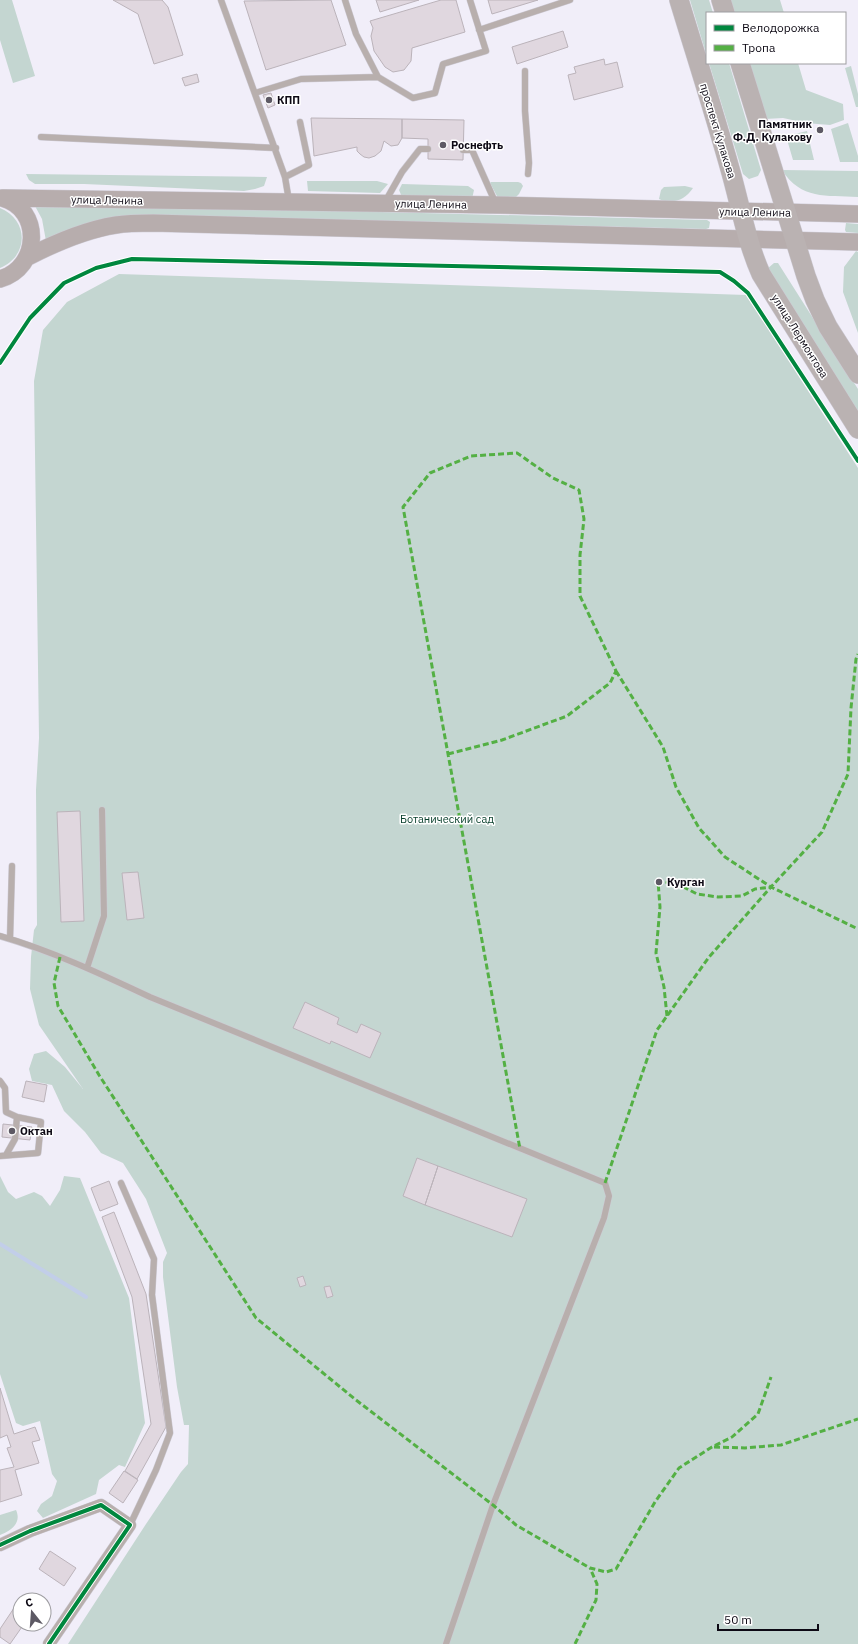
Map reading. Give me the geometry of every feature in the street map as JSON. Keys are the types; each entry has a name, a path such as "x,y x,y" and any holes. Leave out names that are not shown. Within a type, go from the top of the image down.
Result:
{"main road":[{"name":"проспект Кулакова","path":"678,0 730,169 747,239"},
{"path":"721,0 725,12"},
{"path":"740,64 806,276 822,315 858,374"},
{"name":"улица Ленина","path":"2,198 496,205 858,214"},
{"path":"2,198 17,205 26,216 31,229 32,244 28,257 19,269 2,280"},
{"name":"улица Ленина","path":"28,257 64,240 99,229 115,225 153,223 858,242"},
{"name":"улица Лермонтова","path":"747,239 761,274 858,429"}],"street":[{"path":"0,1545 30,1531 101,1505 130,1525 49,1644"}],"lane":[{"path":"221,0 276,148 285,177 290,202"},
{"path":"345,0 356,34 378,77 413,98 435,93 443,64 486,51 470,0"},
{"path":"479,30 570,0"},
{"path":"525,71 525,111 529,163 528,174"},
{"path":"255,93 301,79 378,77"},
{"path":"285,177 309,165 300,122"},
{"path":"41,138 276,148"},
{"path":"384,204 402,172 420,149 428,149"},
{"path":"463,150 472,150 496,205"},
{"path":"87,968 104,916 102,810"},
{"path":"10,939 12,866"},
{"path":"0,936 87,968 150,997 605,1184 609,1196 604,1218 493,1505 446,1644"},
{"path":"0,1081 5,1088 6,1112 17,1117 41,1122 38,1153 3,1156"},
{"path":"3,1156 15,1139 17,1117"},
{"path":"121,1183 154,1259 152,1295 170,1433 156,1470 130,1525"}],"green space":[{"path":"0,0 12,0 35,76 13,83 0,40"},
{"path":"690,0 709,0 713,12 706,12 706,54"},
{"path":"729,0 780,0 784,12 733,12"},
{"path":"709,64 729,64 761,170 758,176 749,179 743,174"},
{"path":"748,64 798,64 806,90 843,104 844,120 830,125 806,123 783,118 765,119"},
{"path":"851,66 858,94 858,107 856,107 845,68"},
{"path":"848,123 858,156 858,162 840,162 831,129"},
{"path":"807,131 814,160 793,160 786,136"},
{"path":"782,170 858,171 858,197 815,194 806,191 797,187 789,180"},
{"path":"26,174 267,177 264,186 244,191 84,184 35,184 29,180"},
{"path":"307,181 377,181 388,184 380,193 308,191"},
{"path":"518,182 523,186 515,198 498,198 490,183"},
{"path":"402,184 468,186 474,190 472,199 402,197 399,190"},
{"path":"685,186 693,188 686,196 678,200 669,202 659,199 661,190 664,187"},
{"path":"35,206 138,206 707,220 710,222 709,228 706,229 139,215 46,241 42,219"},
{"path":"0,208 10,214 16,221 22,238 16,255 10,262 0,268"},
{"path":"846,223 858,224 858,233 846,232"},
{"path":"856,251 858,252 858,333 843,292 844,267"},
{"path":"774,263 778,263 858,389 858,411 767,269"},
{"name":"Ботанический сад","path":"119,274 746,295 858,468 858,1644 68,1644 146,1524 188,1464 189,1425 184,1425 177,1387 163,1277 163,1262 167,1253 146,1199 123,1163 101,1153 85,1132 64,1111 52,1085 32,1081 29,1069 34,1054 46,1051 65,1067 83,1089 39,1025 30,989 31,957 34,930 37,925 36,790 39,738 34,381 43,330 67,302"},
{"path":"0,1176 8,1192 16,1199 34,1192 42,1196 50,1206 60,1190 64,1176 80,1178 129,1298 145,1423 125,1467 119,1465 99,1480 96,1494 43,1518 37,1511 41,1504 52,1496 57,1481 52,1474 40,1421 23,1426 16,1423 0,1374"},
{"path":"16,1510 18,1519 16,1523 11,1529 0,1535 0,1515"}],"building":[{"path":"113,0 162,0 168,7 183,55 154,64 138,14"},
{"path":"331,0 346,45 266,70 244,1"},
{"path":"376,0 419,0 380,12"},
{"path":"441,0 456,0 465,32 412,48 411,61 404,70 393,72 385,67 374,51 371,36 373,28 370,21"},
{"path":"488,0 538,0 492,14"},
{"path":"563,31 568,47 517,64 512,47"},
{"path":"604,59 605,65 617,62 623,87 574,100 568,75 576,73 574,67"},
{"path":"197,74 199,82 185,86 182,78"},
{"name":"КПП","path":"271,93 275,105 268,108 263,95"},
{"path":"311,118 402,119 402,138 398,145 391,146 384,141 381,151 375,156 369,158 360,154 357,151 357,147 314,156"},
{"path":"402,119 464,120 463,160 428,159 428,139 402,138"},
{"path":"80,811 84,921 61,922 57,812"},
{"path":"138,872 144,918 127,920 122,873"},
{"path":"305,1002 339,1018 337,1024 357,1033 361,1024 381,1033 370,1058 331,1041 330,1044 293,1028"},
{"path":"26,1081 47,1085 44,1102 22,1097"},
{"path":"3,1124 32,1127 30,1140 2,1137"},
{"path":"417,1158 438,1166 425,1205 403,1196"},
{"path":"438,1166 527,1199 512,1237 425,1205"},
{"path":"109,1181 118,1204 100,1211 91,1188"},
{"path":"114,1212 146,1294 166,1427 137,1479 125,1471 151,1424 132,1297 102,1217"},
{"path":"303,1276 306,1285 300,1287 297,1278"},
{"path":"330,1286 333,1296 327,1298 324,1287"},
{"path":"0,1388 14,1434 35,1427 40,1440 32,1442 39,1463 15,1470 22,1495 0,1502 0,1470 14,1467 7,1448 11,1447 7,1435 0,1438"},
{"path":"124,1471 138,1480 123,1503 109,1493"},
{"path":"50,1551 76,1568 64,1586 39,1569"},
{"path":"12,1611 12,1632 18,1632 10,1644 0,1637 0,1629"}],"waterway":[{"path":"0,1244 86,1297"}],"marked path":[{"path":"448,754 502,740 567,716 610,683 616,671 580,596 580,555 584,519 579,490 553,478 517,453 471,456 430,473 403,507 520,1149"},
{"path":"605,1183 657,1030 709,957 822,832 848,774 851,708 856,659 858,654"},
{"path":"616,671 663,747 676,787 699,828 725,857 771,887 858,929"},
{"path":"667,1016 664,987 656,953 660,907 658,881 678,884 697,894 718,897 742,896 755,889 771,887"},
{"path":"60,957 54,983 58,1006 99,1075 256,1318 356,1400 493,1505 516,1525 590,1568 606,1572 616,1569 655,1502 679,1468 712,1447 732,1437 758,1414 771,1377"},
{"path":"714,1447 745,1448 781,1445 858,1419"},
{"path":"575,1644 596,1600 597,1584 590,1568"}],"cycle path":[{"path":"0,363 30,318 64,283 96,268 132,259 720,272 748,293 858,461"},
{"path":"0,1545 30,1531 101,1505 130,1525 49,1644"}],"place":[{"name":"КПП","path":"269,100"},
{"name":"Памятник Ф.Д. Кулакову","path":"820,130"},
{"name":"Роснефть","path":"443,145"},
{"name":"Курган","path":"659,882"},
{"name":"Октан","path":"12,1131"}]}
